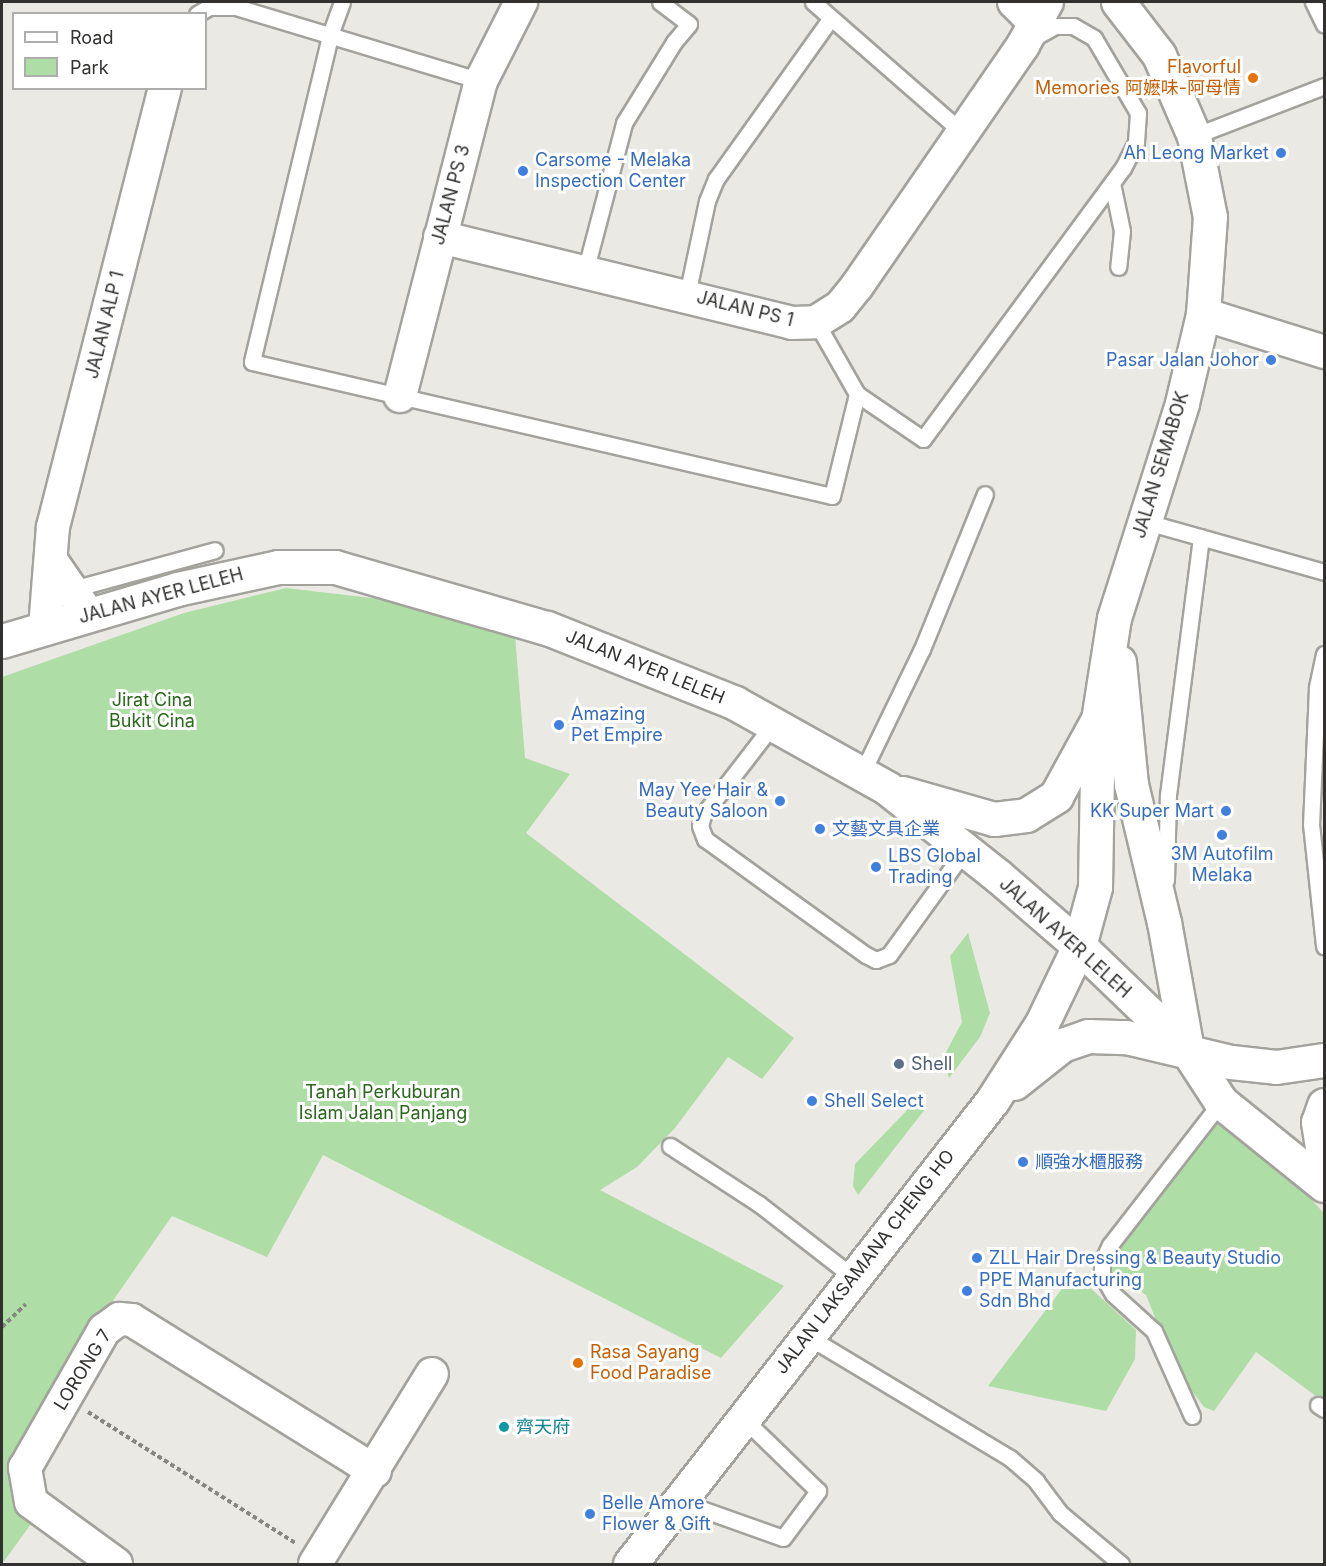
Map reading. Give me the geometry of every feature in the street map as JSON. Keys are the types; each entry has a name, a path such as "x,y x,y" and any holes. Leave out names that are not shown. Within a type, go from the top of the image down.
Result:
{"main road":[{"name":"JALAN SEMABOK","path":"1079,946 1095,887 1098,850 1098,720 1114,618 1182,403 1203,314 1210,217 1194,136 1159,55 1118,2"},
{"name":"JALAN AYER LELEH","path":"2,641 45,628 70,600 278,567 335,567 547,628 742,706 874,781 965,850 1079,946 1187,1050"},
{"path":"1114,618 1131,784 1164,922 1187,1050 1221,1102 1324,1185"},
{"path":"874,781 994,819 1026,815 1056,796 1098,720"},
{"name":"JALAN LAKSAMANA CHENG HO","path":"630,1564 992,1101 1042,1023 1079,946"},
{"path":"992,1101 1062,1045 1088,1036 1126,1036 1231,1062 1276,1067 1324,1060"},
{"path":"1324,1105 1318,1122 1324,1158"}],"street":[{"name":"JALAN PS 3","path":"400,396 481,81 521,2"},
{"name":"JALAN PS 1","path":"440,237 585,273 687,295 792,323 816,322 840,307 857,286 962,132 1030,18"},
{"name":"JALAN ALP 1","path":"70,600 53,563 53,527 164,90"},
{"path":"1203,314 1324,352"},
{"name":"LORONG 7","path":"116,1564 31,1502 25,1484 25,1468 104,1330 119,1319 132,1320 375,1471"},
{"path":"320,1563 432,1374"}],"lane":[{"path":"342,2 331,32 252,362 832,496 857,394"},
{"path":"585,273 624,123 674,42 689,24 660,2"},
{"path":"813,2 962,132"},
{"path":"1313,2 1324,25"},
{"path":"200,12 209,7 236,7 331,32 481,81"},
{"path":"816,322 857,394 923,439 1112,183 1136,142 1138,113 1094,38 1073,26 1055,26 1030,18"},
{"path":"687,295 707,201 716,179 830,19"},
{"path":"1194,136 1324,86"},
{"path":"1112,183 1122,231 1118,267"},
{"path":"874,781 922,649 985,494"},
{"path":"1143,521 1324,572"},
{"path":"1164,922 1168,795 1201,537"},
{"path":"70,600 215,550"},
{"path":"1324,654 1317,687 1318,826 1324,946"},
{"path":"774,723 703,815 700,826 705,839 866,955 876,960 889,955 965,850"},
{"path":"1192,1416 1154,1331 1113,1294 1102,1275 1101,1262 1110,1245 1221,1102"},
{"path":"670,1146 759,1204 854,1276"},
{"path":"807,1336 1010,1458 1036,1481 1060,1513 1121,1564"},
{"path":"679,1501 783,1538 818,1491 743,1418"}],"path":[{"path":"2,1327 26,1304"},
{"path":"65,1398 320,1563"}],"green space":[{"path":"286,588 397,601 515,635 525,758 570,774 526,833 794,1038 762,1079 728,1057 675,1128 637,1167 600,1190 784,1286 721,1358 323,1155 267,1257 172,1216 112,1302 15,1460 34,1520 2,1564 2,677 184,613"},
{"path":"968,933 990,1013 980,1037 949,1078 943,1058 962,1022 950,956"},
{"path":"913,1104 926,1108 858,1195 853,1186 855,1164"},
{"path":"1217,1115 1261,1148 1324,1213 1324,1402 1256,1352 1214,1411 1204,1407 1176,1370 1146,1295 1106,1267 1109,1252"},
{"path":"1074,1273 1136,1330 1135,1359 1106,1411 988,1386"}],"place":[{"name":"Flavorful Memories 阿嬷味-阿母情","path":"1253,78"},
{"name":"Ah Leong Market","path":"1281,153"},
{"name":"Carsome - Melaka Inspection Center","path":"523,171"},
{"name":"Pasar Jalan Johor","path":"1271,360"},
{"name":"Amazing Pet Empire","path":"559,725"},
{"name":"May Yee Hair & Beauty Saloon","path":"780,801"},
{"name":"KK Super Mart","path":"1226,811"},
{"name":"文藝文具企業","path":"820,829"},
{"name":"3M Autofilm Melaka","path":"1222,835"},
{"name":"LBS Global Trading","path":"876,867"},
{"name":"Shell","path":"899,1064"},
{"name":"Shell Select","path":"812,1101"},
{"name":"順強水櫃服務","path":"1023,1162"},
{"name":"ZLL Hair Dressing & Beauty Studio","path":"977,1258"},
{"name":"PPE Manufacturing Sdn Bhd","path":"967,1291"},
{"name":"Rasa Sayang Food Paradise","path":"578,1363"},
{"name":"齊天府","path":"504,1427"},
{"name":"Belle Amore Flower & Gift","path":"590,1514"}],"park label":[{"name":"Jirat Cina Bukit Cina","path":"152,711"},
{"name":"Tanah Perkuburan Islam Jalan Panjang","path":"383,1103"}]}
